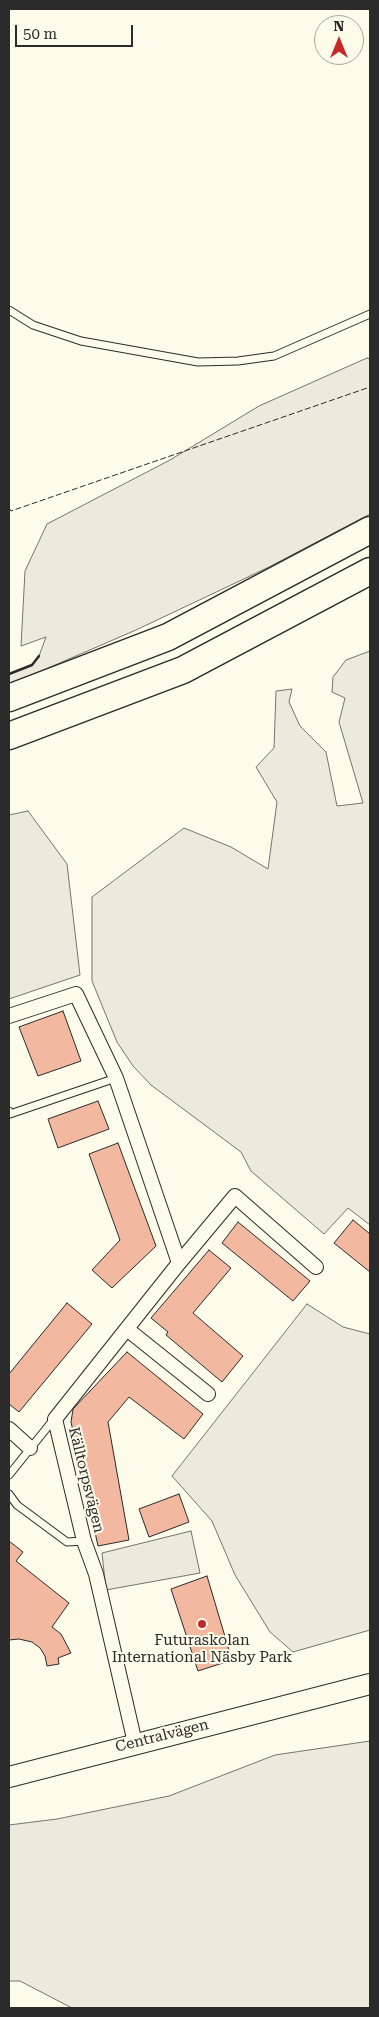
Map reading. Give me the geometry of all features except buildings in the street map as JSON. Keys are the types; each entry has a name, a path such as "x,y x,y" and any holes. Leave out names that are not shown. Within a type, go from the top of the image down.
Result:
{"highway":[{"path":"9,698 168,637 370,530"},
{"path":"9,736 183,670 370,571"}],"street":[{"path":"9,1016 76,994 116,1078 178,1263"},
{"name":"Källtorpsvägen","path":"134,1738 96,1574 84,1541 55,1419 178,1263 235,1196 316,1267"},
{"path":"127,1329 208,1394"},
{"path":"9,1429 30,1448"},
{"name":"Centralvägen","path":"9,1765 370,1684"},
{"name":"Centralvägen","path":"9,1777 134,1738"}],"lane":[{"path":"9,310 33,324 82,341 198,362 238,361 274,356 370,314"},
{"path":"9,1111 10,1114 116,1078"},
{"path":"9,1474 55,1419"},
{"path":"9,1494 17,1505 67,1542 84,1541"}],"shaded area":[{"path":"367,358 370,359 370,514 269,567 136,630 9,685 9,674 32,665 39,656 46,637 21,646 25,571 47,524 170,460 259,406"},
{"path":"370,651 370,1225 348,1208 324,1234 251,1171 241,1152 151,1085 133,1066 117,1042 92,981 92,897 184,828 231,847 268,869 277,802 256,767 274,748 276,691 292,689 289,702 300,726 326,752 337,806 363,803 339,722 345,698 332,692 333,677 346,660"},
{"path":"28,811 67,864 80,975 9,999 9,815"},
{"path":"307,1304 343,1327 370,1334 370,1630 293,1652 270,1632 235,1575 212,1521 172,1476"},
{"path":"191,1531 200,1573 106,1590 102,1553"},
{"path":"370,1741 370,2008 72,2008 20,1981 9,1981 9,1825 57,1819 169,1796 275,1755"}],"fence":[{"path":"9,508 11,511 370,387"}],"wall":[{"path":"9,674 32,665 39,656"}],"place":[{"name":"Futuraskolan International Näsby Park","path":"202,1624"}]}
